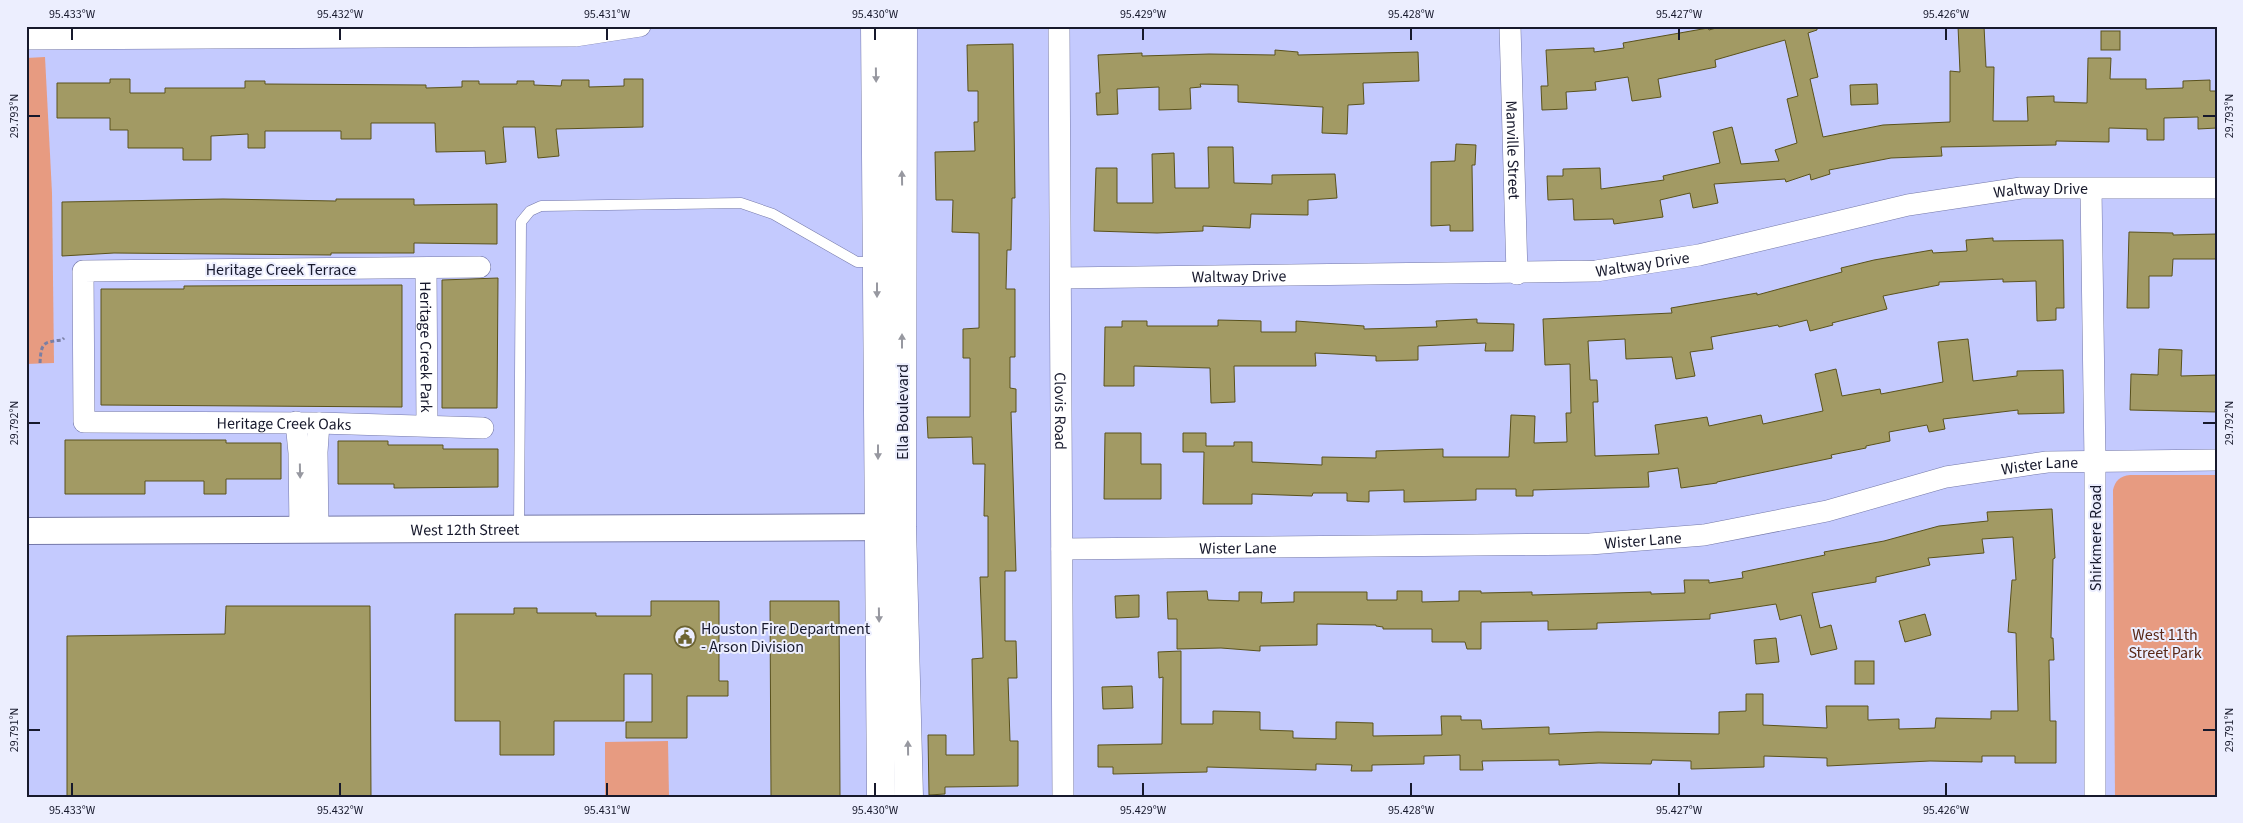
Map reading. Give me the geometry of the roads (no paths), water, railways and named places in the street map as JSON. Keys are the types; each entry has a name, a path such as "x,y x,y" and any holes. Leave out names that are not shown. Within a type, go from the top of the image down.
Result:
{"main road":[{"name":"Ella Boulevard","path":"875,26 877,262 890,527 909,797"},
{"name":"Ella Boulevard","path":"881,797 903,26"}],"street":[{"path":"26,38 182,32 513,31 575,36 640,26"},
{"name":"Clovis Road","path":"1059,26 1063,797"},
{"name":"Manville Street","path":"1510,26 1516,274"},
{"name":"Waltway Drive","path":"1061,278 1516,274 1596,271 1699,255 1908,205 2020,188 2217,188"},
{"name":"Shirkmere Road","path":"2091,189 2095,461 2095,797"},
{"name":"Heritage Creek Terrace","path":"84,422 83,271 480,267"},
{"name":"Heritage Creek Park","path":"426,268 427,424"},
{"name":"Heritage Creek Oaks","path":"84,422 296,422 427,424 482,428"},
{"path":"296,422 309,530"},
{"path":"309,530 319,423"},
{"name":"Wister Lane","path":"1062,549 1590,544 1704,535 1827,511 1946,477 2047,462 2217,460"},
{"name":"West 12th Street","path":"26,531 890,527"}],"lane":[{"path":"519,529 520,222 530,211 541,206 741,204 773,214 857,262 877,262"}],"place":[{"name":"Houston Fire Department - Arson Division","path":"685,637"}],"park label":[{"name":"West 11th Street Park","path":"2165,643"}]}
